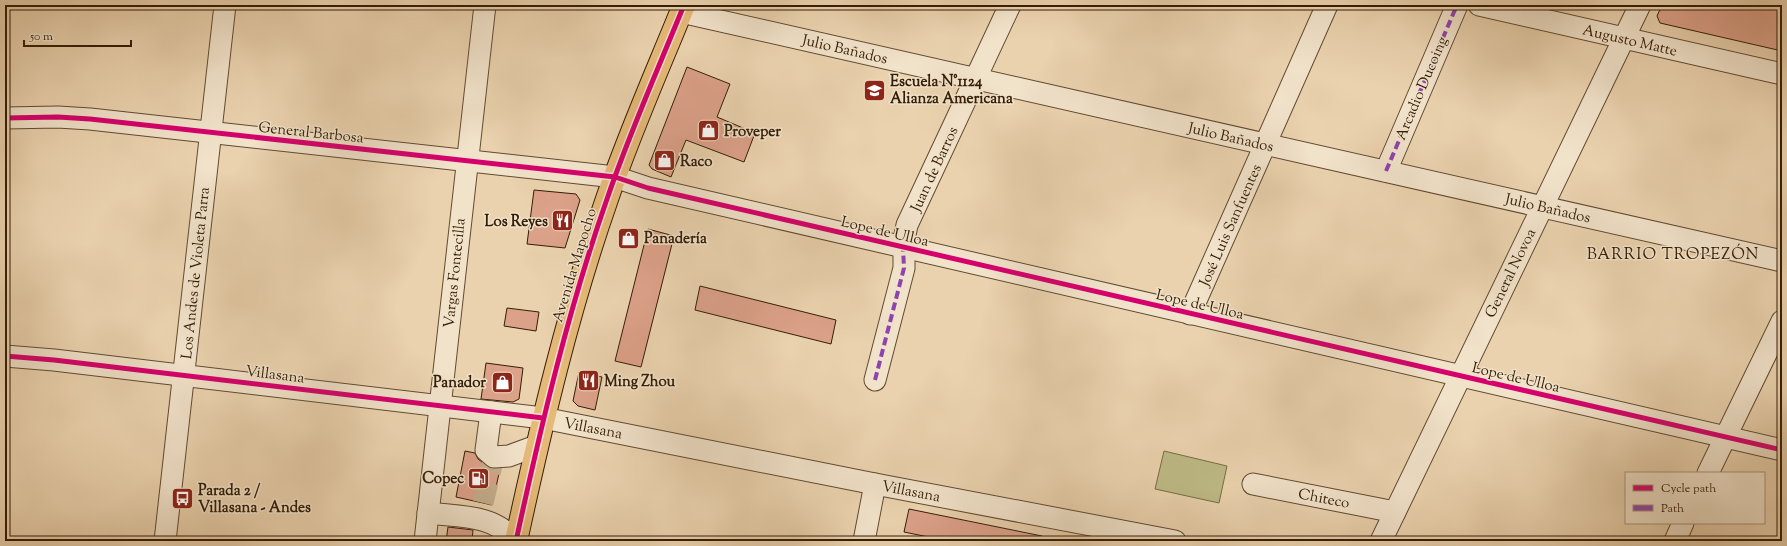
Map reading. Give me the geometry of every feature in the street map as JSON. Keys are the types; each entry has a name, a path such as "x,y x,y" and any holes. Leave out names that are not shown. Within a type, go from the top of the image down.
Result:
{"main road":[{"name":"Avenida Mapocho","path":"515,541 543,418 598,224 682,8"}],"street":[{"name":"Los Andes de Violeta Parra","path":"165,541 225,5"},
{"name":"Vargas Fontecilla","path":"425,541 439,405 485,5"},
{"name":"Juan de Barros","path":"903,248 907,225 1010,5"},
{"name":"José Luis Sanfuentes","path":"1190,314 1327,5"},
{"name":"Arcadio Ducoing","path":"1386,171 1457,5"},
{"name":"Augusto Matte","path":"1479,5 1782,74"},
{"name":"General Novoa","path":"1381,541 1640,5"},
{"name":"Julio Bañados","path":"682,8 975,79 1782,261"},
{"name":"General Barbosa","path":"5,118 34,117 84,119 615,177"},
{"name":"Lope de Ulloa","path":"615,177 648,188 903,248 1782,450"},
{"name":"Lope de Ulloa","path":"875,380 904,268 903,248"},
{"path":"1709,472 1782,321"},
{"name":"Villasana","path":"5,356 54,360 543,418 875,484 1175,541"},
{"path":"491,412 486,450 494,457 509,456 536,446"},
{"path":"864,541 875,484"},
{"name":"Chiteco","path":"1253,484 1395,512"},
{"path":"428,513 481,511 508,533 515,541"},
{"path":"1675,541 1684,524"}],"shaded area":[{"path":"1164,451 1227,466 1219,503 1155,489"}],"building":[{"path":"1662,5 1782,5 1782,51 1660,23 1657,16"},
{"path":"687,67 730,84 717,117 755,133 744,162 686,140 671,177 652,169 649,165"},
{"path":"534,190 576,194 580,200 565,248 527,244"},
{"path":"648,229 674,236 641,367 615,361"},
{"path":"700,286 836,320 831,344 695,310"},
{"path":"507,308 539,312 536,331 504,326"},
{"name":"Panador","path":"486,363 523,368 519,399 513,402 481,399"},
{"path":"579,372 602,377 595,410 578,406 573,401"},
{"name":"Copec","path":"465,451 475,453 478,459 487,466 500,469 492,505 456,497"},
{"path":"909,509 1042,536 1041,541 948,541 904,532"},
{"path":"448,527 473,530 472,541 446,541"}],"tunnel":[{"path":"483,503 494,457"}],"marked path":[{"path":"1386,171 1457,5"},
{"path":"875,380 904,268 903,248"}],"cycle path":[{"path":"516,541 556,368 593,241 625,150 684,5"},
{"path":"5,118 58,117 90,119 615,177 648,188 1782,450"},
{"path":"5,356 54,360 543,418"}],"place":[{"name":"Escuela N°1124 Alianza Americana","path":"875,90"},
{"name":"Proveper","path":"709,131"},
{"name":"Raco","path":"664,161"},
{"name":"Los Reyes","path":"563,221"},
{"name":"Panadería","path":"628,238"},
{"name":"Ming Zhou","path":"589,381"},
{"name":"Panador","path":"502,382"},
{"name":"Copec","path":"479,478"},
{"name":"Parada 2 / Villasana - Andes","path":"183,499"}],"district":[{"name":"BARRIO TROPEZÓN","path":"1673,253"}]}
